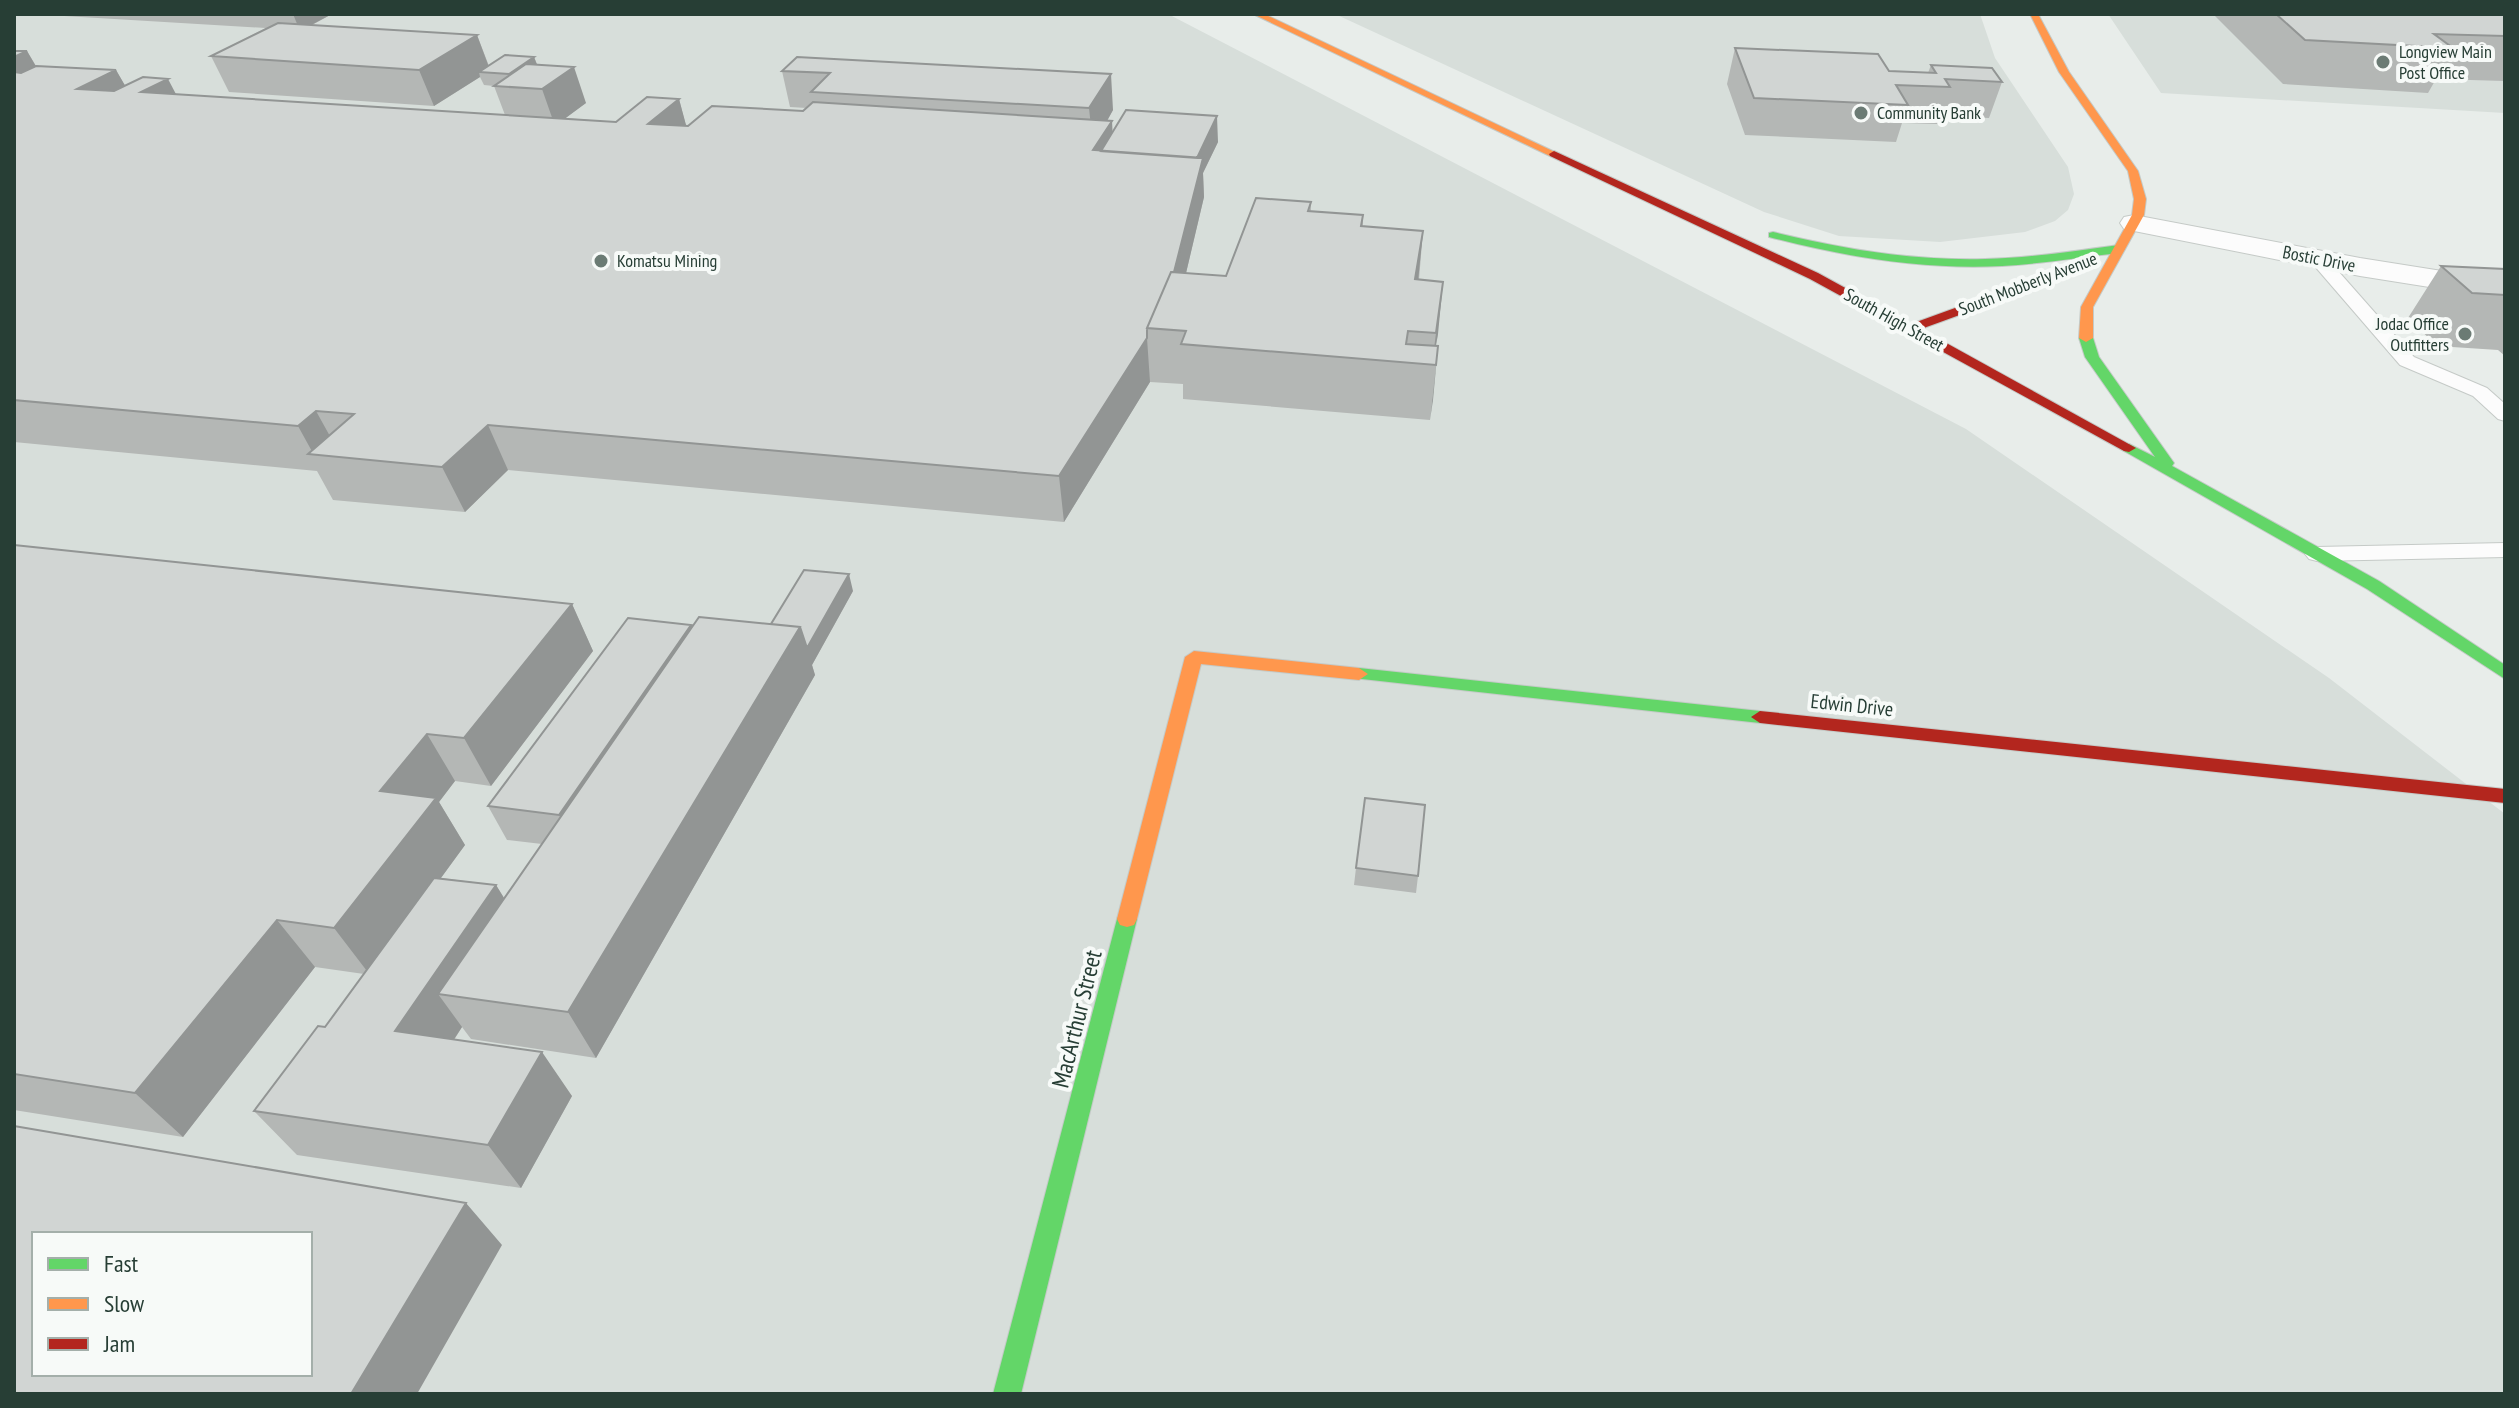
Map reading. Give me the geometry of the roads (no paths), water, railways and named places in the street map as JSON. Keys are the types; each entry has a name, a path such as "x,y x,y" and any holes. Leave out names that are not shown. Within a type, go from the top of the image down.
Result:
{"main road":[{"name":"South High Street","path":"1257,14 1814,276 2373,585 2505,673"},
{"name":"South Mobberly Avenue","path":"1909,329 2054,278 2119,249 2134,223 2140,199 2133,171 2064,72 2034,14"},
{"path":"1644,196 1796,242 1862,255 1942,263 1986,263 2119,249"},
{"path":"2119,249 2087,307 2086,338 2092,357 2108,382 2174,473"},
{"name":"Edwin Drive","path":"1194,657 2505,796"},
{"name":"MacArthur Street","path":"1007,1394 1194,657"}],"street":[{"name":"Bostic Drive","path":"2134,223 2318,259 2505,290"}],"lane":[{"path":"2318,259 2407,361 2480,392 2505,415"},
{"path":"2317,554 2505,550"}],"place":[{"name":"Longview Main Post Office","path":"2383,62"},
{"name":"Community Bank","path":"1861,113"},
{"name":"Komatsu Mining","path":"601,261"},
{"name":"Jodac Office Outfitters","path":"2465,334"}]}
